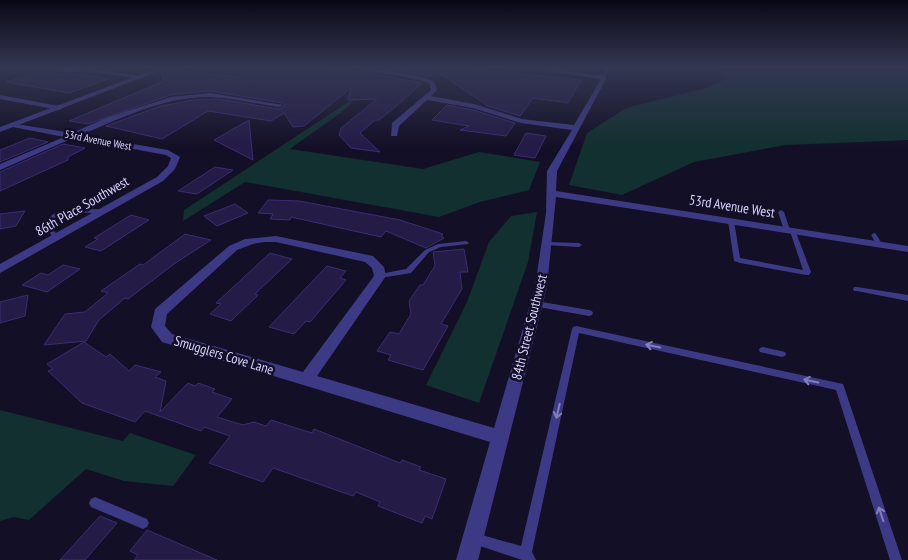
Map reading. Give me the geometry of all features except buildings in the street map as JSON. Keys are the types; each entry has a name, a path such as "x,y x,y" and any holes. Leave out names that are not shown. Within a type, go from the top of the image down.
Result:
{"street":[{"path":"0,130 96,94"},
{"path":"394,134 395,125 431,94"},
{"name":"84th Street Southwest","path":"466,560 536,304 551,213 552,171 596,94"},
{"path":"0,167 132,111 173,98 210,95 279,105"},
{"name":"53rd Avenue West","path":"0,97 59,108"},
{"path":"428,98 474,106 520,121 577,128"},
{"name":"53rd Avenue West","path":"13,125 168,154 176,157 175,163"},
{"name":"86th Place Southwest","path":"0,269 160,179 175,163"},
{"name":"53rd Avenue West","path":"550,193 790,230 877,239 908,249"},
{"name":"Smugglers Cove Lane","path":"380,276 378,267 369,259 264,238 233,248 160,312 158,327 167,338 500,437"},
{"path":"306,380 380,276"}],"lane":[{"path":"56,238 46,223 54,216 104,211"},
{"path":"731,221 737,259 806,273 790,230 781,212"},
{"path":"380,276 408,271 427,251 440,245 466,243"},
{"path":"547,244 579,245"},
{"path":"857,289 908,298"},
{"path":"536,304 589,313"},
{"path":"472,538 528,557 576,329 840,387 896,560"},
{"path":"763,350 782,354"},
{"path":"96,504 143,522"}],"green space":[{"path":"681,94 908,94 908,140 785,145 694,162 622,195 569,185 587,133 626,108"},
{"path":"356,97 347,108 290,149 423,169 479,152 540,162 529,190 480,202 439,217 245,182 183,221 184,210"},
{"path":"537,212 528,262 479,403 426,385 467,302 489,242 511,216"},
{"path":"0,410 123,441 130,433 196,455 173,486 124,481 86,469 29,520 14,517 0,521"}]}
